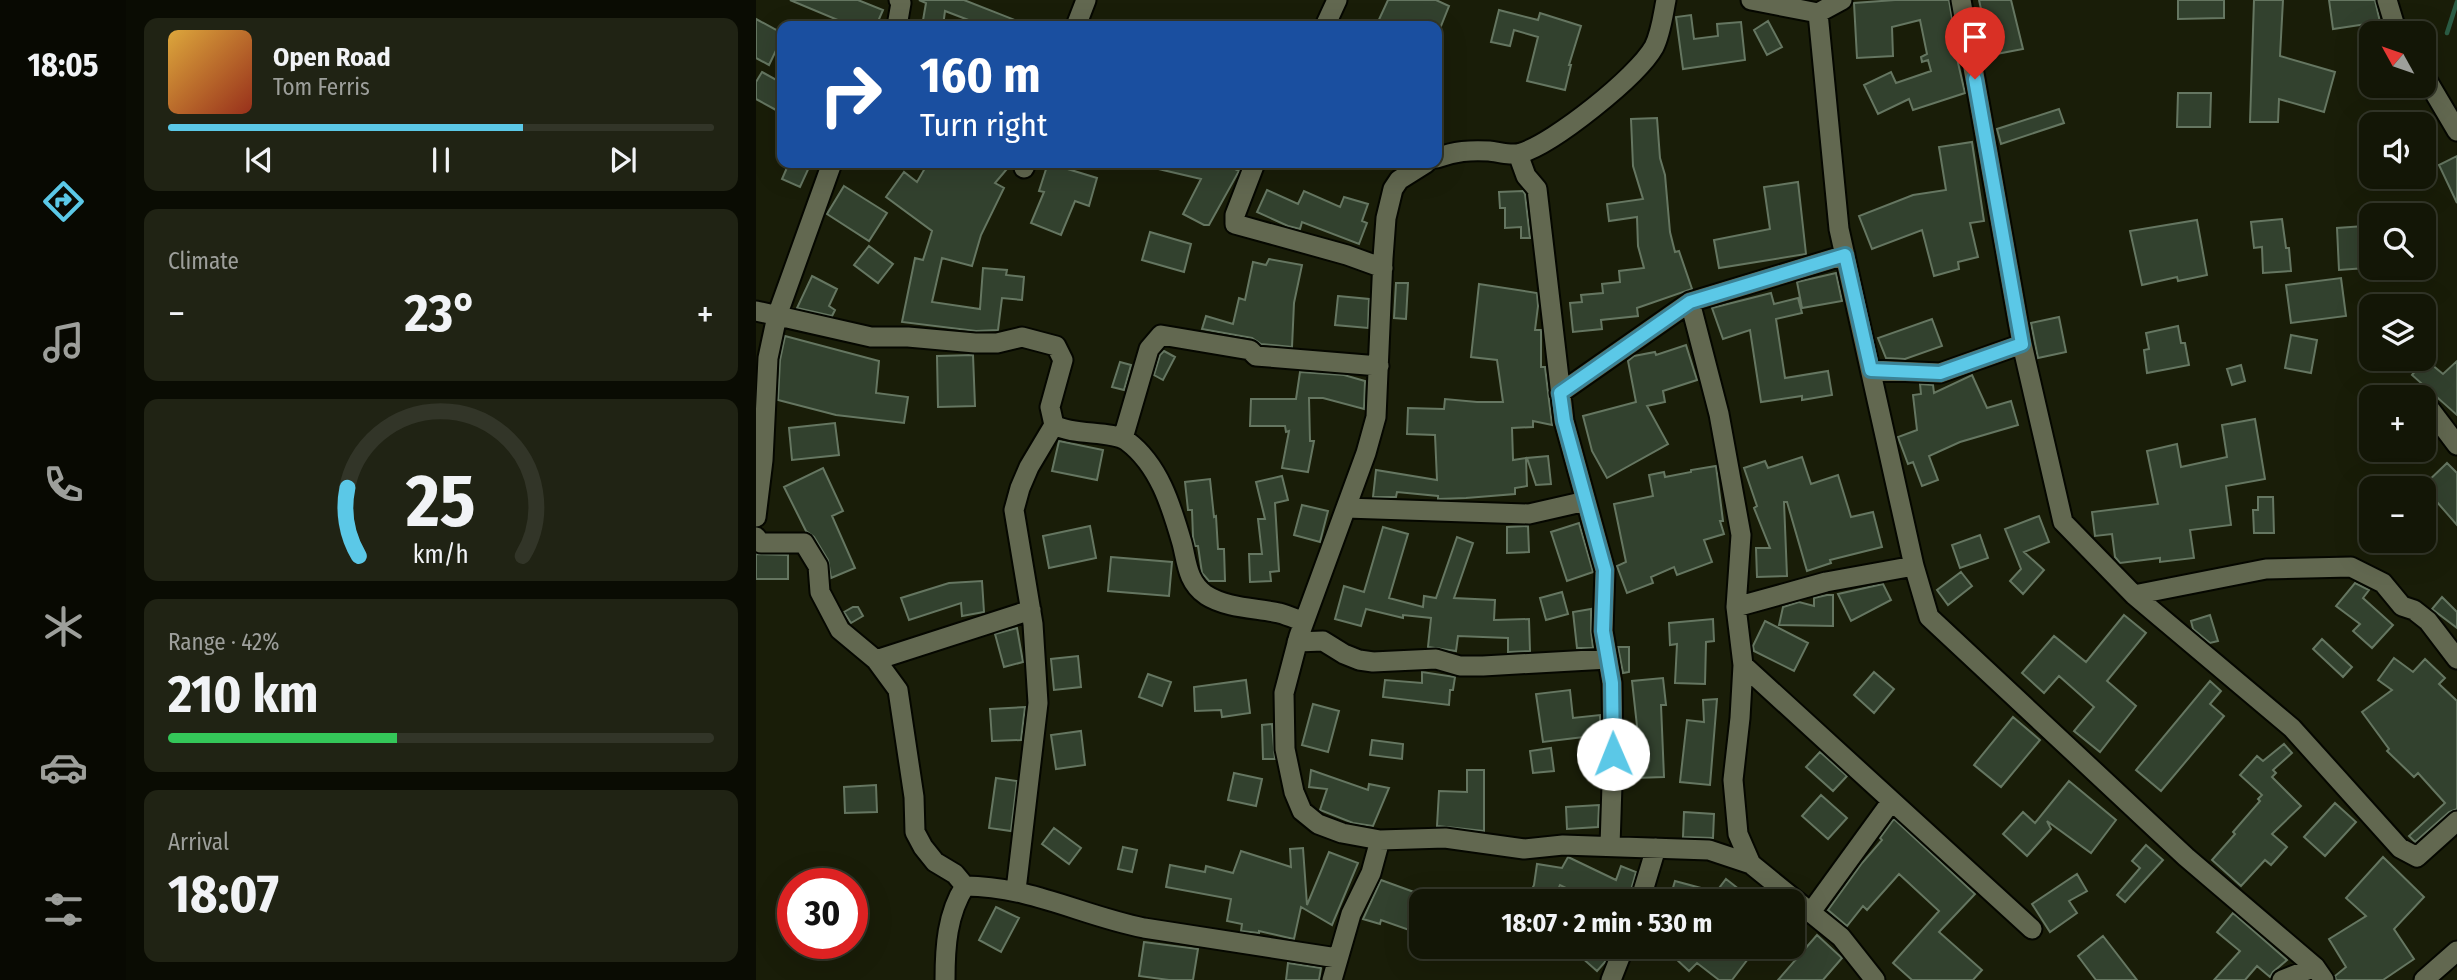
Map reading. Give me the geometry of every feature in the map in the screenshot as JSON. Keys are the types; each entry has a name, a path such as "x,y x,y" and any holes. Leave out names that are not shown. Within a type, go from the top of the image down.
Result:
{"street":[{"path":"898,21 901,3 899,0"},
{"path":"1078,21 1086,0"},
{"path":"1327,21 1337,0"},
{"path":"1442,156 1458,150 1518,154 1551,137 1584,114 1636,71 1653,48 1665,0"},
{"path":"1751,0 1818,13 1842,0"},
{"path":"1961,0 2022,344 2063,522 2134,595 2292,728 2400,849 2417,857 2457,821"},
{"path":"2387,0 2393,21"},
{"path":"1818,13 1839,229 1914,566 1929,617 2186,857 2320,973"},
{"path":"2436,95 2457,131"},
{"path":"1518,154 1526,176 1537,188 1564,421 1605,570 1602,606 1612,683 1610,846"},
{"path":"756,517 768,358 777,316 830,168"},
{"path":"1253,168 1235,215 1235,224 1347,255 1383,268"},
{"path":"1418,168 1399,180 1393,189 1386,218 1376,418 1297,642 1284,693 1285,749 1294,792 1302,811 1318,824 1342,833 1380,840 1445,838 1524,849 1563,845 1709,850 1751,864 1841,937 1875,980"},
{"path":"1560,393 1690,302 1845,255"},
{"path":"1690,302 1719,414 1741,535 1736,607 1743,665 1732,780 1738,834 1751,864"},
{"path":"756,311 884,338 908,337 975,344 997,343 1022,337 1056,346 1063,360 1051,407 1054,425 1024,478 1014,510 1031,610 1038,703 1016,890"},
{"path":"1123,438 1149,349 1161,335 1250,350 1256,356 1379,366"},
{"path":"1871,370 1940,373 2022,344"},
{"path":"2436,417 2457,445"},
{"path":"1054,425 1063,430 1123,438 1148,461 1159,479 1182,544 1189,574 1196,586 1206,595 1220,602 1283,614 1304,622"},
{"path":"1346,508 1529,514 1586,501"},
{"path":"756,537 761,543 804,543 818,566 820,592 841,630 876,660 898,690 914,797 915,832 935,862 955,874 965,886 1016,890 1132,926 1337,958"},
{"path":"1736,607 1826,582 1914,566"},
{"path":"2134,595 2266,569 2351,567 2383,583 2402,606 2414,610 2428,621 2457,659"},
{"path":"876,660 1031,610"},
{"path":"1297,642 1323,641 1344,654 1373,662 1436,659 1460,666 1483,666 1608,659"},
{"path":"1743,665 2032,929"},
{"path":"1811,912 1891,802"},
{"path":"1332,980 1351,914 1371,873 1380,840"},
{"path":"1644,889 1656,848"},
{"path":"945,980 945,953 951,915 954,903 965,886"},
{"path":"2424,980 2457,951"},
{"path":"1611,980 1619,959"},
{"path":"2282,980 2320,973"}],"building":[{"path":"790,0 858,0 883,10 878,21 840,21"},
{"path":"919,0 964,0 1017,21 971,21 945,11 944,21 923,21 926,3"},
{"path":"1388,0 1436,0 1449,6 1442,24 1442,21 1378,21"},
{"path":"1949,0 1956,54 1965,93 1913,110 1909,99 1878,114 1864,85 1891,72 1896,83 1931,71 1928,60 1922,62 1921,57 1927,54 1920,20 1892,27 1893,56 1857,58 1854,3"},
{"path":"1979,0 2011,0 2023,49 1991,55"},
{"path":"2178,0 2224,0 2224,18 2178,19"},
{"path":"2254,0 2283,0 2280,56 2335,72 2324,112 2279,99 2278,122 2250,122"},
{"path":"2329,0 2375,0 2380,21 2359,21 2359,25 2333,29"},
{"path":"1499,10 1538,20 1540,13 1581,26 1569,65 1565,90 1527,81 1538,37 1514,30 1510,46 1491,42"},
{"path":"1691,15 1694,39 1718,36 1717,24 1741,22 1745,60 1683,69 1676,17"},
{"path":"756,19 777,30 777,48 769,65 756,58"},
{"path":"1768,21 1782,47 1767,55 1754,30"},
{"path":"762,72 777,80 776,110 756,99 756,82"},
{"path":"2178,93 2211,93 2210,127 2177,127"},
{"path":"2059,109 2064,123 2001,144 1997,129"},
{"path":"1657,118 1670,232 1675,252 1679,251 1692,289 1637,308 1638,316 1601,320 1602,329 1573,332 1570,303 1582,302 1581,295 1603,293 1602,284 1620,282 1619,271 1644,268 1638,246 1637,217 1609,221 1607,204 1643,199 1633,166 1631,119"},
{"path":"1972,142 1984,221 1970,223 1978,257 1958,262 1959,269 1934,276 1922,230 1872,249 1859,216 1913,195 1946,190 1939,147"},
{"path":"2457,156 2457,203 2439,165"},
{"path":"787,168 809,168 800,187 782,179"},
{"path":"925,168 1008,168 995,183 1004,188 981,235 972,266 942,258 932,302 980,309 983,268 1007,270 1006,275 1024,277 1022,300 1002,298 998,330 976,331 902,322 915,258 923,260 932,231 886,197 904,172 917,182"},
{"path":"1046,168 1064,168 1097,178 1089,206 1075,201 1061,235 1031,223 1044,192 1039,191"},
{"path":"1154,168 1233,168 1239,171 1209,225 1183,214 1201,179"},
{"path":"1798,182 1806,254 1719,268 1714,240 1770,229 1764,187"},
{"path":"844,186 887,213 869,241 827,214"},
{"path":"1267,190 1298,204 1304,191 1340,207 1344,197 1368,204 1362,221 1367,223 1359,244 1302,222 1300,229 1288,226 1257,212"},
{"path":"1523,191 1530,238 1521,238 1521,227 1505,228 1505,208 1500,208 1499,192"},
{"path":"2282,219 2291,271 2263,273 2262,247 2254,248 2251,222"},
{"path":"2197,220 2207,275 2178,281 2177,277 2142,285 2130,231"},
{"path":"2359,226 2359,269 2339,270 2337,228"},
{"path":"1150,232 1191,244 1184,272 1142,260"},
{"path":"869,246 893,264 878,283 854,265"},
{"path":"1269,259 1302,265 1294,303 1292,347 1261,344 1252,338 1202,329 1206,316 1233,324 1239,298 1245,300 1253,262 1266,265"},
{"path":"1836,273 1842,301 1802,308 1797,282"},
{"path":"812,276 837,289 829,306 835,310 832,316 797,308"},
{"path":"2341,278 2346,316 2291,323 2286,285"},
{"path":"1396,283 1408,283 1406,319 1394,318"},
{"path":"1479,284 1537,293 1535,330 1541,330 1541,367 1545,367 1552,425 1533,421 1533,427 1512,428 1513,460 1526,458 1527,486 1515,488 1515,494 1466,498 1438,499 1438,496 1397,492 1396,497 1373,497 1376,470 1437,480 1435,435 1407,434 1408,408 1444,409 1445,399 1503,402 1497,360 1471,357"},
{"path":"1771,293 1774,304 1798,298 1802,313 1776,319 1785,378 1828,371 1832,395 1761,402 1750,330 1723,339 1712,308"},
{"path":"1338,296 1369,299 1368,328 1335,325"},
{"path":"2059,317 2066,352 2038,358 2031,323"},
{"path":"1932,319 1942,346 1905,359 1886,358 1878,338"},
{"path":"2178,326 2181,343 2185,343 2189,365 2147,373 2144,350 2149,349 2146,333"},
{"path":"2291,335 2317,340 2311,373 2285,368"},
{"path":"785,336 879,361 876,393 908,397 904,423 836,415 778,400 780,360"},
{"path":"1686,345 1697,380 1663,391 1665,402 1647,406 1668,444 1607,478 1592,451 1583,416 1636,402 1628,361 1634,356 1655,352 1656,355"},
{"path":"1164,351 1175,357 1163,380 1154,375 1160,355"},
{"path":"973,355 975,406 938,407 937,356"},
{"path":"2457,361 2457,415 2436,396 2436,385 2423,385 2412,375 2415,371 2436,371 2436,368 2443,374"},
{"path":"1120,362 1131,365 1124,390 1112,387"},
{"path":"2241,365 2245,381 2232,385 2227,369"},
{"path":"1300,372 1344,375 1365,381 1364,409 1323,398 1309,398 1310,441 1314,441 1308,472 1282,468 1289,431 1286,432 1285,426 1250,426 1251,399 1296,399"},
{"path":"1972,375 1987,408 2011,401 2018,425 1960,442 1929,456 1938,480 1922,486 1913,462 1908,464 1898,437 1917,430 1913,395 1921,394 1920,384 1933,385 1934,393"},
{"path":"2255,419 2265,479 2226,486 2231,525 2190,530 2194,558 2160,562 2160,558 2120,563 2115,557 2112,534 2095,536 2092,512 2158,504 2147,451 2177,444 2181,467 2227,457 2222,425"},
{"path":"835,423 839,455 792,460 789,428"},
{"path":"1059,441 1103,450 1097,480 1052,471"},
{"path":"1548,456 1551,484 1536,485 1527,458"},
{"path":"1802,457 1811,484 1838,475 1851,517 1873,512 1882,547 1830,560 1831,563 1807,571 1787,502 1784,502 1787,576 1757,577 1756,548 1770,548 1754,508 1757,506 1744,468 1765,461 1768,468"},
{"path":"2447,463 2457,473 2457,525 2436,501 2436,476 2433,476"},
{"path":"1716,466 1723,521 1720,521 1724,534 1704,540 1712,562 1677,575 1674,567 1651,577 1653,583 1627,593 1617,566 1626,562 1614,504 1653,496 1649,475 1664,472 1665,477"},
{"path":"823,468 843,511 832,516 855,568 831,578 828,560 814,537 806,531 784,487"},
{"path":"1282,476 1288,500 1275,503 1279,571 1270,572 1271,581 1250,582 1249,554 1262,554 1258,519 1265,519 1256,482"},
{"path":"1210,479 1218,549 1224,549 1225,581 1209,581 1202,573 1198,546 1195,546 1193,537 1192,510 1188,510 1185,482"},
{"path":"2258,497 2273,497 2274,533 2254,533 2253,510 2258,510"},
{"path":"1302,505 1328,511 1320,542 1294,535"},
{"path":"2039,516 2049,542 2024,552 2044,570 2023,594 2010,581 2021,569 2005,529"},
{"path":"1579,523 1593,572 1567,581 1551,532"},
{"path":"1090,526 1096,558 1049,568 1043,536"},
{"path":"1528,526 1529,552 1507,553 1507,527"},
{"path":"1383,527 1408,534 1389,598 1423,607 1424,596 1436,598 1457,537 1473,543 1454,598 1495,600 1494,620 1529,619 1530,651 1508,652 1508,638 1458,636 1456,651 1428,647 1431,618 1403,615 1403,618 1366,609 1361,626 1335,619 1344,586 1364,592"},
{"path":"1980,535 1988,558 1960,568 1952,545"},
{"path":"756,554 788,555 788,579 756,579"},
{"path":"1111,557 1172,562 1169,596 1108,591"},
{"path":"1961,572 1972,586 1948,605 1937,590"},
{"path":"982,581 984,612 962,616 961,603 909,620 901,598 949,583"},
{"path":"2355,583 2369,590 2363,598 2393,625 2372,648 2353,631 2360,624 2336,606"},
{"path":"1883,584 1891,600 1851,621 1838,594"},
{"path":"1562,592 1568,614 1546,620 1540,598"},
{"path":"1833,595 1833,626 1779,625 1783,607 1799,602 1814,606 1814,598"},
{"path":"2442,597 2457,612 2457,628 2432,609"},
{"path":"858,607 863,616 851,623 844,612"},
{"path":"1591,609 1593,648 1577,648 1573,612"},
{"path":"2124,615 2146,633 2107,681 2136,706 2100,752 2074,731 2094,707 2059,676 2044,693 2022,673 2054,636 2086,662"},
{"path":"2210,615 2218,641 2210,643 2193,629 2191,621"},
{"path":"1713,619 1714,641 1706,642 1705,684 1675,683 1677,644 1670,645 1669,623"},
{"path":"1765,621 1808,643 1794,671 1754,651 1753,646"},
{"path":"1017,628 1023,662 1004,667 995,634"},
{"path":"2322,639 2352,667 2343,677 2313,649"},
{"path":"1618,647 1629,647 1629,672 1623,673"},
{"path":"1078,656 1081,687 1054,690 1051,659"},
{"path":"2394,658 2413,672 2425,659 2445,678 2439,684 2457,701 2457,809 2449,812 2415,842 2409,836 2445,803 2418,773 2414,777 2387,751 2389,749 2362,712 2392,690 2378,680"},
{"path":"1422,672 1455,677 1453,690 1450,690 1449,705 1383,697 1385,680 1422,683"},
{"path":"1874,672 1894,689 1874,713 1854,695"},
{"path":"1148,674 1171,682 1162,706 1139,697"},
{"path":"1663,678 1666,705 1661,705 1664,777 1635,778 1633,727 1637,726 1632,681"},
{"path":"1246,680 1250,713 1222,717 1221,710 1195,711 1194,687"},
{"path":"2210,681 2221,691 2210,704 2224,716 2161,791 2136,770"},
{"path":"1570,690 1573,718 1600,715 1600,735 1543,742 1536,694"},
{"path":"1717,699 1710,785 1680,782 1687,720 1704,722 1703,700"},
{"path":"1313,704 1339,711 1328,752 1302,745"},
{"path":"1025,707 1021,740 992,741 990,709"},
{"path":"2013,717 2040,740 2001,787 1974,765"},
{"path":"1272,724 1275,759 1263,759 1262,725"},
{"path":"1081,731 1085,765 1056,769 1051,735"},
{"path":"1372,740 1403,744 1402,759 1370,755"},
{"path":"2284,744 2292,753 2273,770 2276,773 2272,777 2301,806 2272,834 2287,847 2271,865 2265,860 2241,886 2212,860 2235,834 2233,832 2260,801 2258,799 2262,795 2240,775 2257,756 2263,761"},
{"path":"1551,748 1554,771 1533,773 1530,751"},
{"path":"1820,752 1847,776 1833,791 1806,767"},
{"path":"1311,770 1368,790 1369,784 1389,788 1373,826 1353,823 1320,810 1327,789 1309,787"},
{"path":"1467,770 1484,770 1484,831 1437,826 1439,791 1467,792"},
{"path":"1234,773 1262,779 1256,806 1228,800"},
{"path":"996,778 1017,781 1011,831 989,828"},
{"path":"2069,781 2116,820 2091,853 2047,821 2051,829 2027,856 2003,834 2023,812 2035,823"},
{"path":"876,785 877,812 845,813 844,787"},
{"path":"1821,795 1847,818 1828,839 1802,816"},
{"path":"2335,803 2356,822 2325,856 2304,837"},
{"path":"1599,805 1598,827 1567,829 1566,807"},
{"path":"1684,812 1714,814 1713,838 1683,837"},
{"path":"1894,819 1975,894 1939,932 1982,970 1973,980 1912,980 1893,963 1939,911 1899,874 1867,910 1863,906 1847,926 1828,910 1882,840 1880,838"},
{"path":"1054,828 1081,848 1069,864 1042,844"},
{"path":"2146,845 2163,860 2125,902 2117,895 2140,868 2132,861"},
{"path":"1123,847 1137,850 1132,872 1118,869"},
{"path":"1303,848 1307,905 1329,852 1358,863 1332,925 1301,907 1294,939 1259,931 1241,931 1242,924 1227,921 1231,899 1166,887 1170,865 1205,872 1206,866 1233,873 1241,851 1291,867 1290,849"},
{"path":"1568,857 1616,880 1621,866 1636,872 1631,889 1568,889 1560,885 1558,889 1532,889 1537,864 1562,868"},
{"path":"2383,857 2424,897 2394,929 2414,959 2383,980 2336,980 2335,976 2346,967 2329,939 2366,916 2346,898"},
{"path":"2077,874 2087,891 2069,901 2077,913 2050,932 2032,904"},
{"path":"1726,879 1739,889 1718,889"},
{"path":"1381,880 1409,890 1409,930 1381,920 1380,924 1363,919"},
{"path":"1675,881 1705,889 1673,889"},
{"path":"996,907 1019,918 1001,952 979,940"},
{"path":"2233,913 2287,960 2270,977 2257,966 2245,980 2214,980 2240,951 2217,932"},
{"path":"1817,935 1842,958 1823,980 1778,980 1796,959 1805,959 1805,949"},
{"path":"2103,936 2137,980 2096,980 2078,956"},
{"path":"1144,942 1198,949 1193,980 1139,976"},
{"path":"1583,959 1606,959 1597,971"},
{"path":"1676,959 1748,959 1732,980 1719,980 1697,963 1689,971"},
{"path":"1288,963 1321,968 1319,980 1286,980"}],"waterway":[{"path":"2447,33 2457,2"}],"route":[{"path":"1613,754 1612,683 1603,631 1605,570 1564,421 1560,393 1690,302 1845,255 1871,370 1940,373 2022,344 1975,79"}]}
